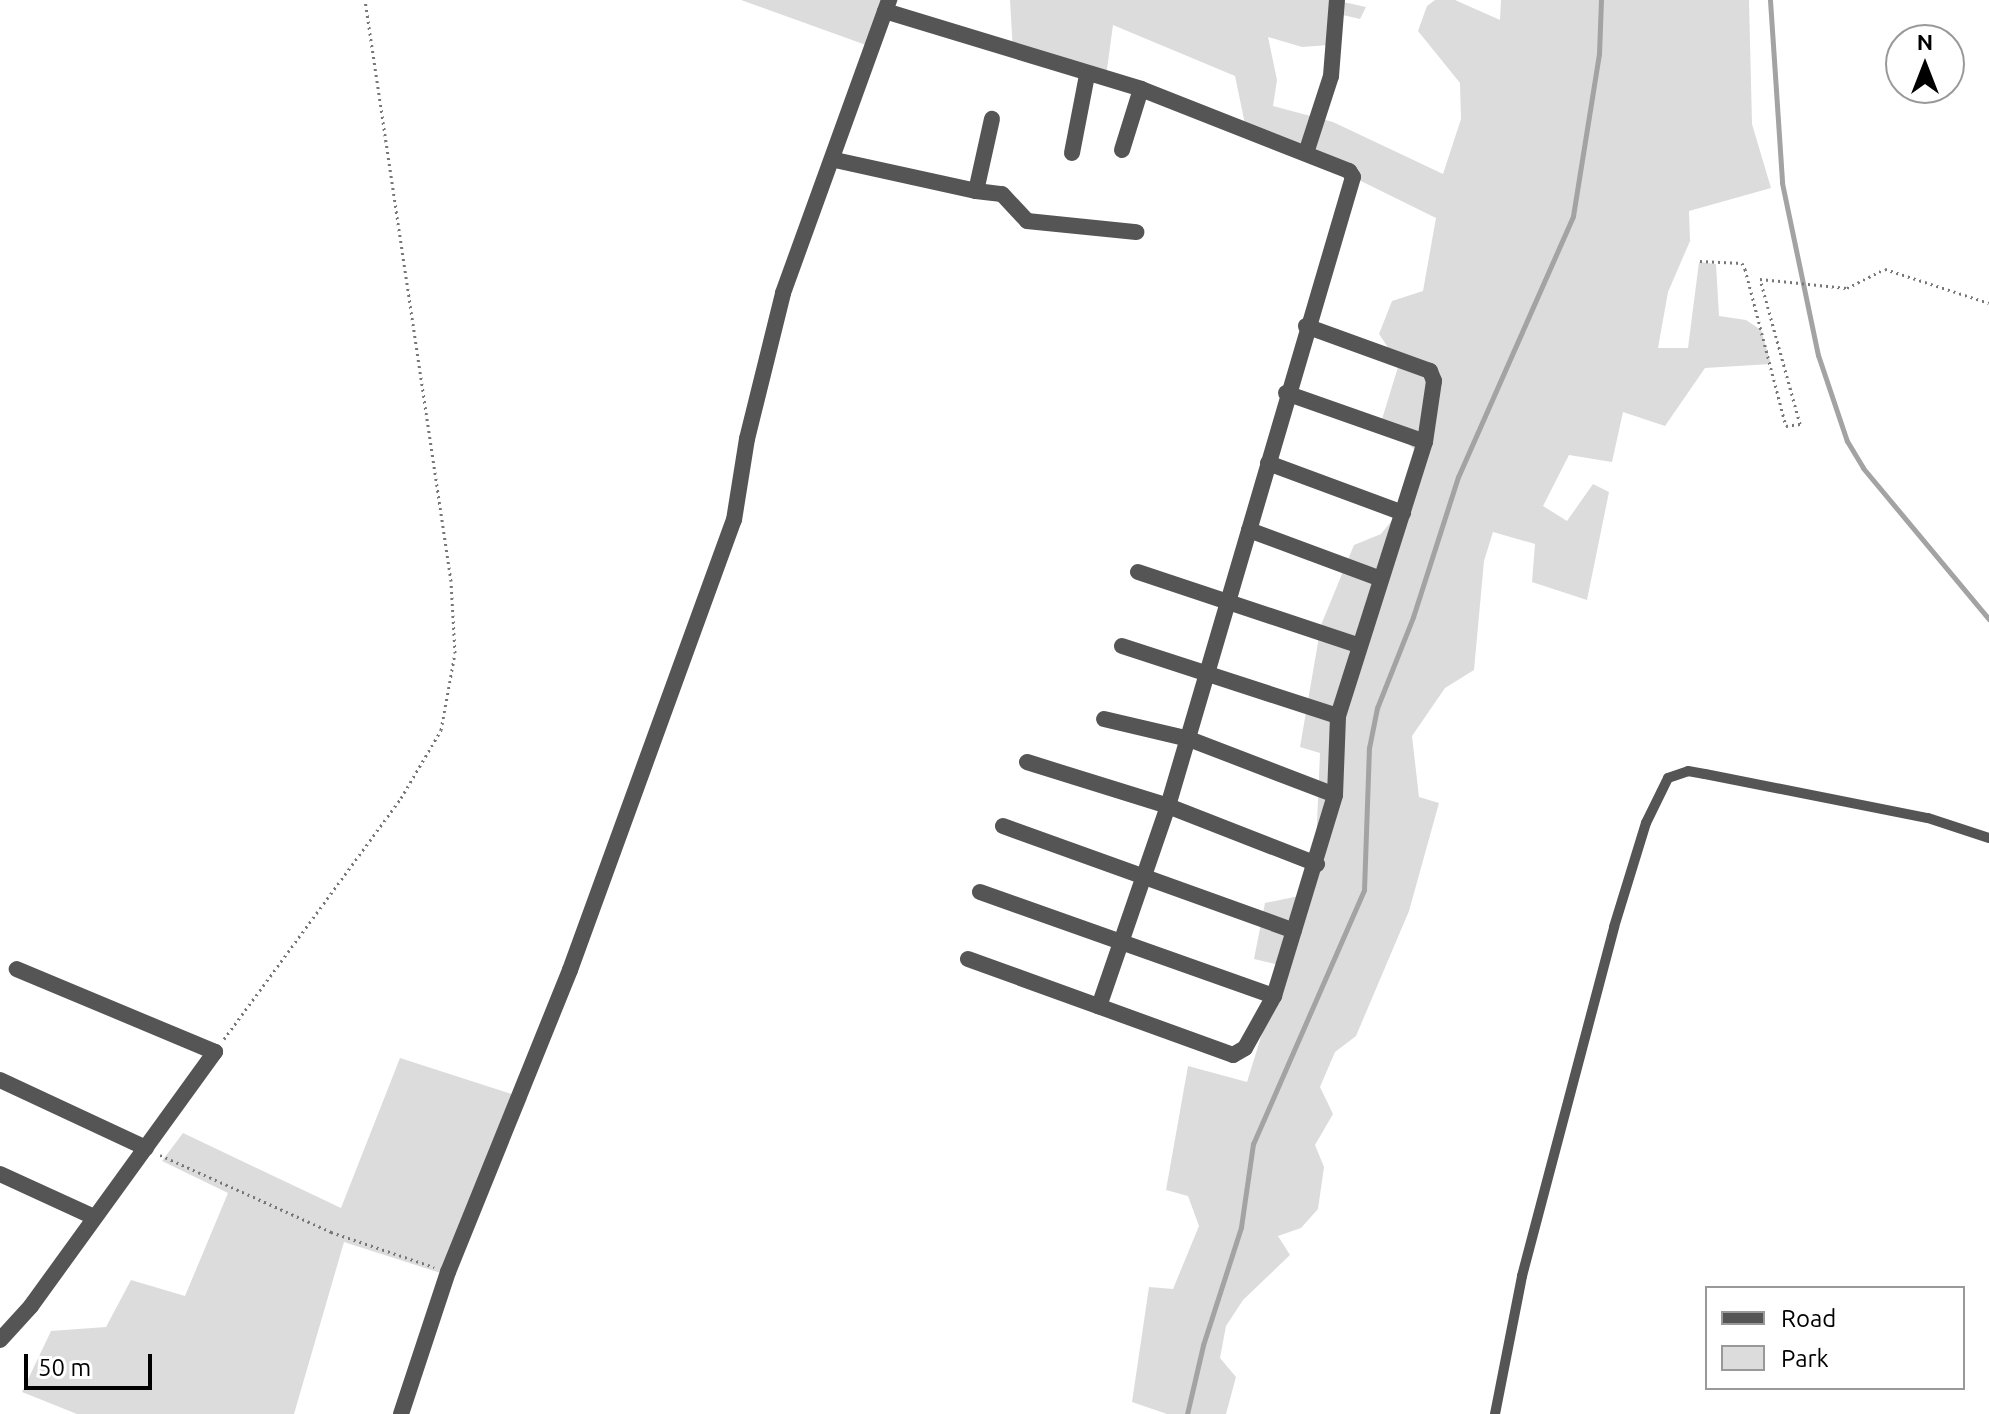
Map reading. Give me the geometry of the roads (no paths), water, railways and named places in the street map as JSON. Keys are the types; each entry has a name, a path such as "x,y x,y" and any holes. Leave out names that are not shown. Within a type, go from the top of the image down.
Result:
{"street":[{"path":"1306,153 1331,76 1337,0"},
{"path":"401,1414 448,1272 570,970 734,520 747,439 783,293 835,160 887,6 1087,75 1141,89 1349,171 1354,180 1286,393 1189,739 1099,1006"},
{"path":"1072,153 1087,75"},
{"path":"1122,150 1141,89"},
{"path":"976,191 992,119"},
{"path":"835,160 1002,194 1027,221 1136,232"},
{"path":"968,959 1236,1055 1274,996 1317,864 1335,795 1338,716 1378,578 1425,442 1432,373 1306,326"},
{"path":"1286,393 1425,442"},
{"path":"1268,463 1403,513"},
{"path":"1249,530 1378,578"},
{"path":"1138,572 1358,645"},
{"path":"1122,646 1210,670 1338,716"},
{"path":"1104,719 1189,739 1335,795"},
{"path":"1027,762 1168,806 1317,864"},
{"path":"1003,826 1144,873 1294,931"},
{"path":"980,892 1274,996"},
{"path":"0,1340 31,1306 215,1052 17,969"},
{"path":"0,1080 146,1148"},
{"path":"0,1174 94,1217"}],"lane":[{"path":"1495,1414 1522,1276 1614,927 1646,823 1668,778 1688,771 1824,796 1928,818 1989,838"}],"waterway":[{"path":"1187,1414 1203,1345 1241,1227 1253,1144 1364,890 1369,748 1377,708 1413,617 1458,477 1573,216 1599,54 1601,0"},
{"path":"1770,0 1782,183 1818,355 1847,441 1863,468 1989,619"}]}
